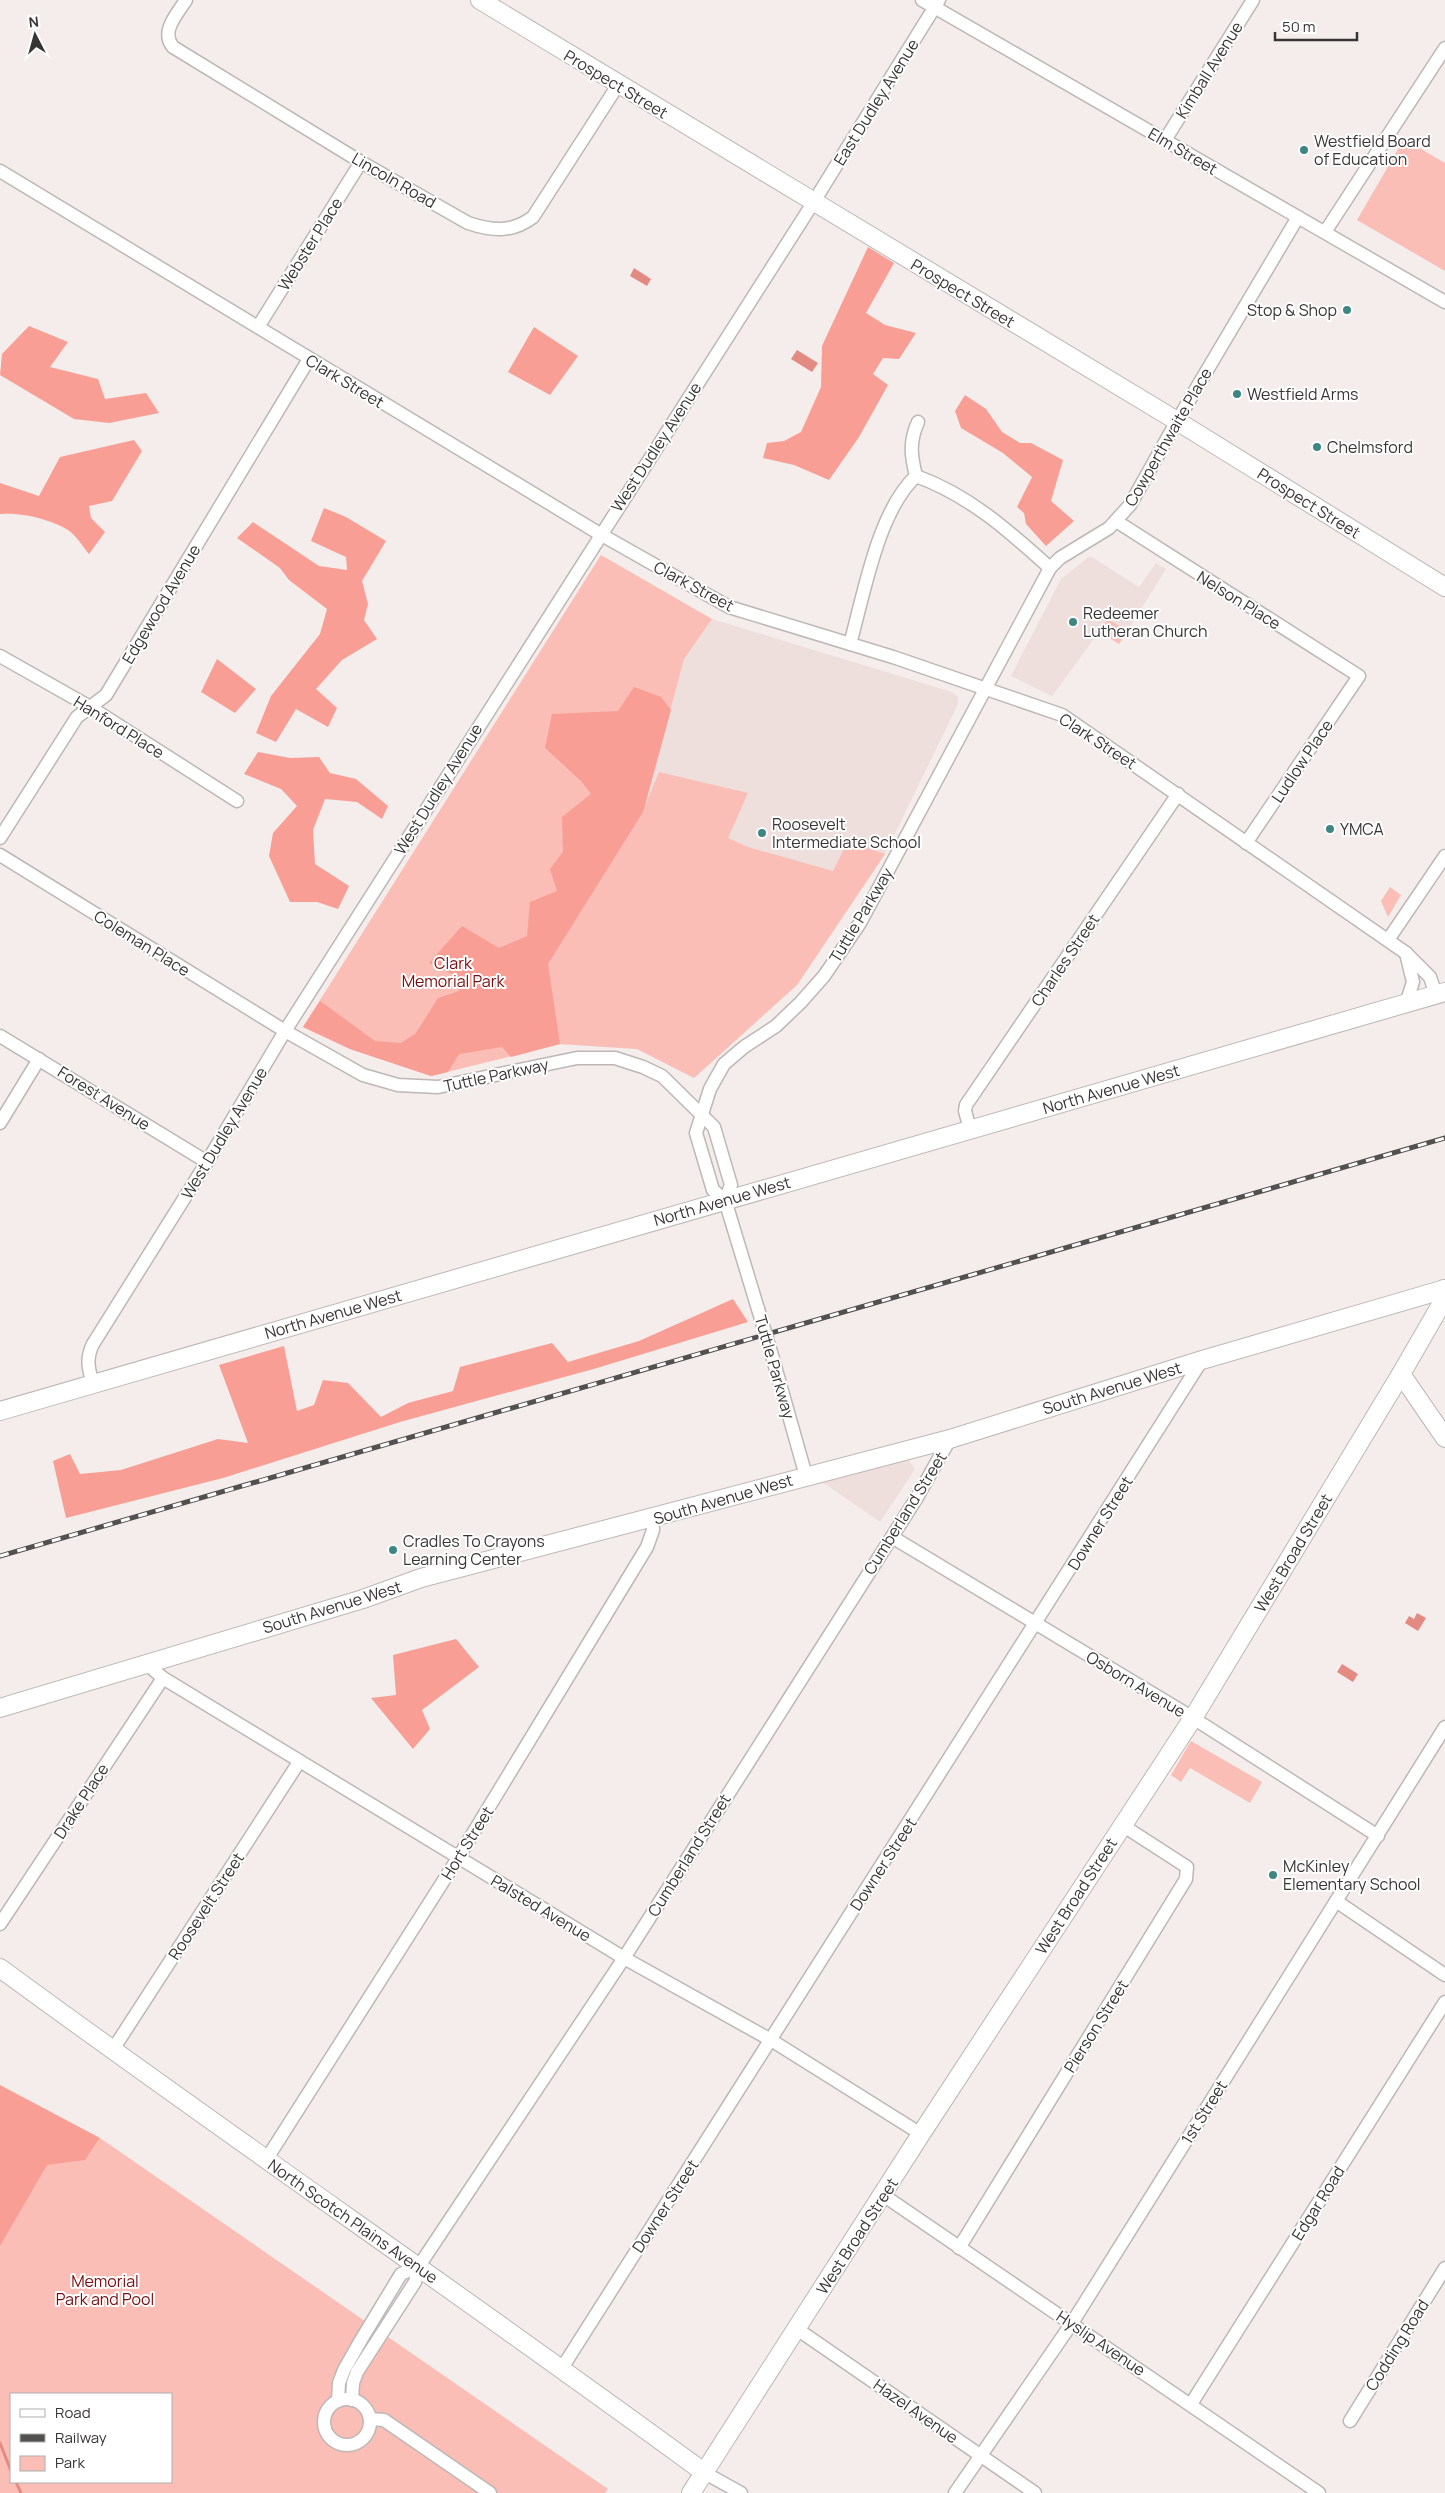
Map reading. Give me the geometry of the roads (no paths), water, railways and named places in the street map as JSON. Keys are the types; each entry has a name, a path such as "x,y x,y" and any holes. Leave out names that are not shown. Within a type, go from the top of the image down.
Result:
{"street":[{"name":"Lincoln Road","path":"186,0 168,29 168,40 173,47 361,162 468,223 484,228 512,229 524,224 541,208 618,85"},
{"name":"Prospect Street","path":"480,0 813,203 1177,421 1445,586"},
{"name":"Elm Street","path":"922,0 937,4 1165,140 1445,302"},
{"name":"Kimball Avenue","path":"1165,140 1253,0"},
{"name":"East Dudley Avenue","path":"813,203 937,4"},
{"path":"1325,232 1445,48"},
{"name":"Webster Place","path":"258,327 361,162"},
{"name":"Clark Street","path":"0,171 600,534 729,608 987,688 1062,715 1406,953 1430,977 1440,994"},
{"name":"West Dudley Avenue","path":"93,1384 88,1366 88,1353 207,1162 285,1031 600,534 813,203"},
{"name":"Cowperthwaite Place","path":"987,688 1050,568 1060,558 1116,522 1130,505 1177,421 1298,217"},
{"name":"Edgewood Avenue","path":"0,838 77,717 106,695 309,359"},
{"path":"918,422 911,437 910,452 916,476 982,510 1050,568"},
{"path":"850,644 879,539 904,487 916,476"},
{"name":"Nelson Place","path":"1116,522 1359,676 1357,680"},
{"name":"Hanford Place","path":"0,656 90,708 237,801"},
{"name":"Ludlow Place","path":"1246,843 1357,680"},
{"name":"Tuttle Parkway","path":"806,1476 725,1200 713,1190 696,1133 710,1089 724,1064 744,1047 776,1026 801,1002 824,976 860,923 987,688"},
{"name":"Charles Street","path":"970,1129 965,1111 966,1105 1178,794"},
{"name":"Coleman Place","path":"0,855 285,1031"},
{"path":"1388,940 1445,856"},
{"path":"1406,953 1413,982 1406,1004"},
{"name":"North Avenue West","path":"0,1411 1440,994"},
{"name":"Tuttle Parkway","path":"285,1031 363,1075 398,1085 438,1087 578,1058 615,1058 643,1067 662,1076 714,1127 731,1185 725,1200"},
{"name":"Forest Avenue","path":"0,1036 207,1162"},
{"path":"0,1122 39,1059"},
{"name":"South Avenue West","path":"0,1708 363,1599 422,1578 950,1439 1202,1360 1445,1289"},
{"name":"West Broad Street","path":"691,2493 921,2134 1193,1718 1401,1374 1442,1303 1445,1289"},
{"name":"Downer Street","path":"562,2368 1037,1623 1202,1360"},
{"path":"1401,1374 1445,1438"},
{"name":"Cumberland Street","path":"352,2400 353,2383 357,2372 415,2282 418,2266 624,1958 892,1537 950,1439"},
{"name":"Hort Street","path":"266,2160 458,1858 647,1547 653,1530 652,1518"},
{"name":"Osborn Avenue","path":"892,1537 1193,1718 1378,1836"},
{"name":"Palsted Avenue","path":"148,1664 162,1678 299,1762 624,1958 771,2040 921,2134"},
{"name":"Drake Place","path":"0,1924 162,1678"},
{"name":"1st Street","path":"954,2493 1072,2323 1445,1727"},
{"name":"Roosevelt Street","path":"112,2051 299,1762"},
{"name":"Pierson Street","path":"959,2248 1186,1879 1187,1867 1122,1825"},
{"path":"1336,1902 1445,1975"},
{"name":"North Scotch Plains Avenue","path":"0,1968 112,2051 562,2368 705,2473"},
{"name":"Edgar Road","path":"1191,2404 1445,2002"},
{"name":"Hyslip Avenue","path":"883,2195 1319,2493"},
{"name":"Cumberland Street","path":"338,2401 339,2383 361,2340 401,2274 418,2266"},
{"name":"Codding Road","path":"1350,2422 1445,2268"},
{"name":"Hazel Avenue","path":"796,2329 1035,2493"},
{"path":"352,2400 364,2407 370,2419 367,2433 356,2443 349,2445 335,2442 330,2437 324,2424 328,2410 338,2401 352,2400"},
{"path":"370,2419 384,2420 490,2493"},
{"path":"705,2473 741,2493"}],"waterway":[{"path":"0,2443 10,2468"},
{"path":"16,2483 21,2493"}],"railway":[{"path":"0,1556 1445,1138"}],"place":[{"name":"Westfield Board of Education","path":"1304,150"},
{"name":"Stop & Shop","path":"1347,310"},
{"name":"Westfield Arms","path":"1237,394"},
{"name":"Chelmsford","path":"1317,447"},
{"name":"Redeemer Lutheran Church","path":"1073,622"},
{"name":"YMCA","path":"1330,829"},
{"name":"Roosevelt Intermediate School","path":"762,833"},
{"name":"Cradles To Crayons Learning Center","path":"393,1550"},
{"name":"McKinley Elementary School","path":"1273,1875"}],"park label":[{"name":"Clark Memorial Park","path":"453,972"},
{"name":"Memorial Park and Pool","path":"105,2290"}]}
